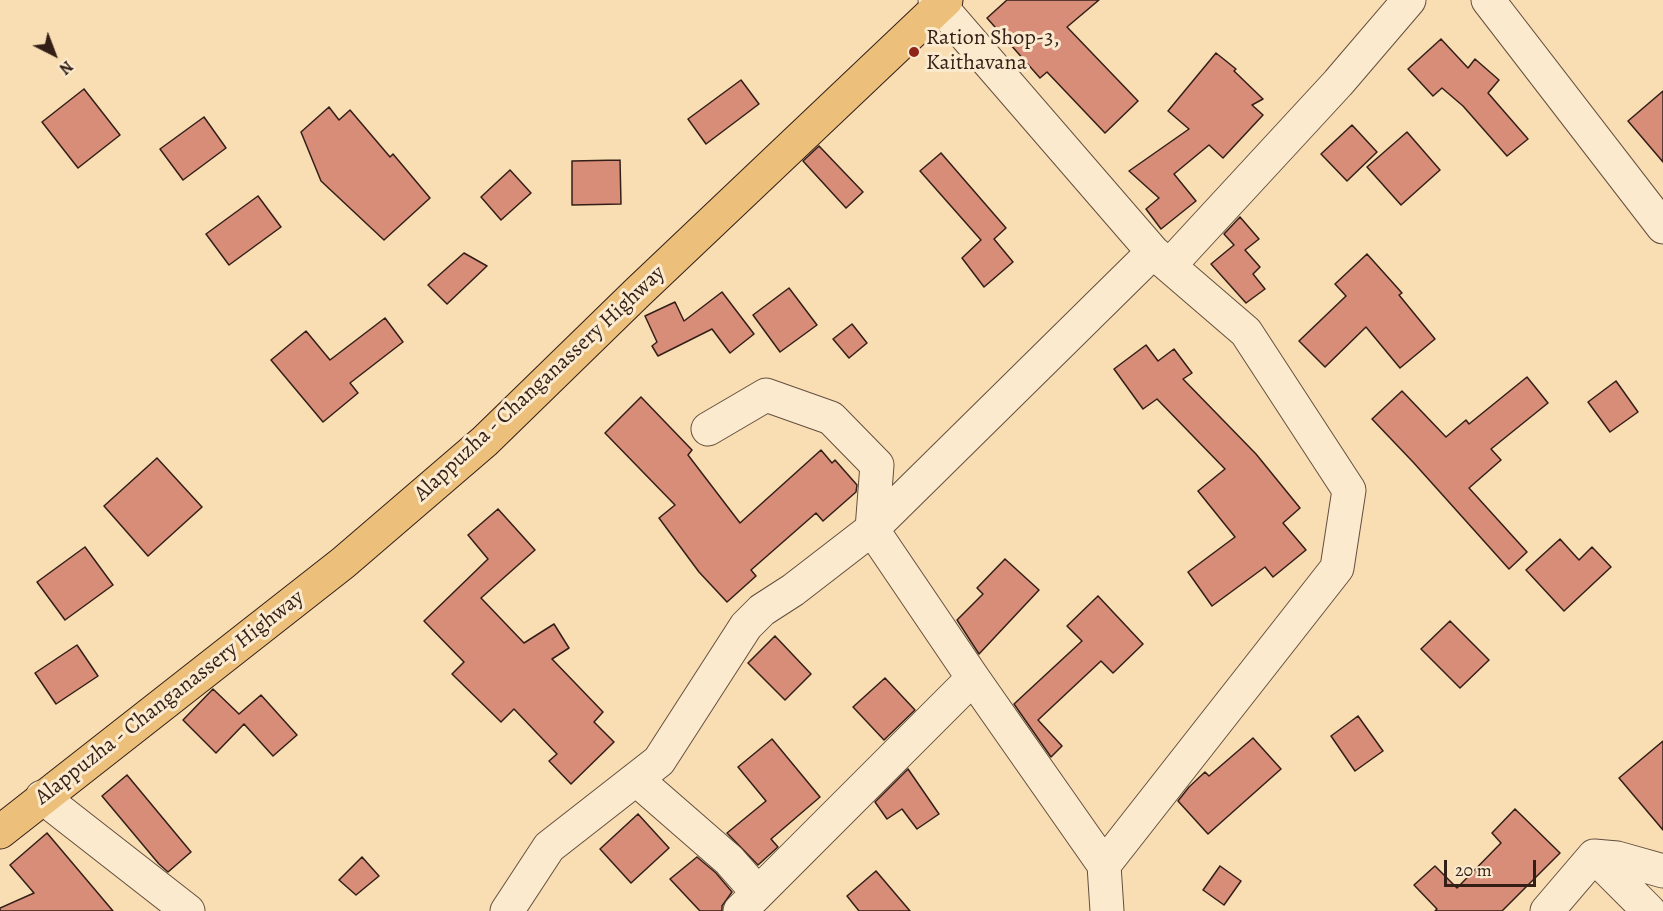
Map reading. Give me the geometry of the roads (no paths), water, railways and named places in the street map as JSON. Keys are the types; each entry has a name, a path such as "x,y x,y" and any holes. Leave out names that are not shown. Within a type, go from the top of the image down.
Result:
{"main road":[{"name":"Alappuzha - Changanassery Highway","path":"0,832 343,562 485,441 941,2"}],"street":[{"path":"507,911 549,847 659,761 746,626 762,610 794,590 872,529 1161,259 1338,83 1409,0"},
{"path":"1488,0 1663,227"},
{"path":"941,2 1161,259 1246,332 1350,490 1337,568 1104,865"},
{"path":"708,429 766,395 831,418 877,465 872,529 1104,865 1107,911"},
{"path":"636,779 729,860 749,902 973,678"},
{"path":"42,797 188,911"},
{"path":"1594,856 1617,858 1663,871"},
{"path":"1547,911 1594,856"},
{"path":"1594,856 1649,911"}],"place":[{"name":"Ration Shop-3, Kaithavana","path":"914,52"}]}
